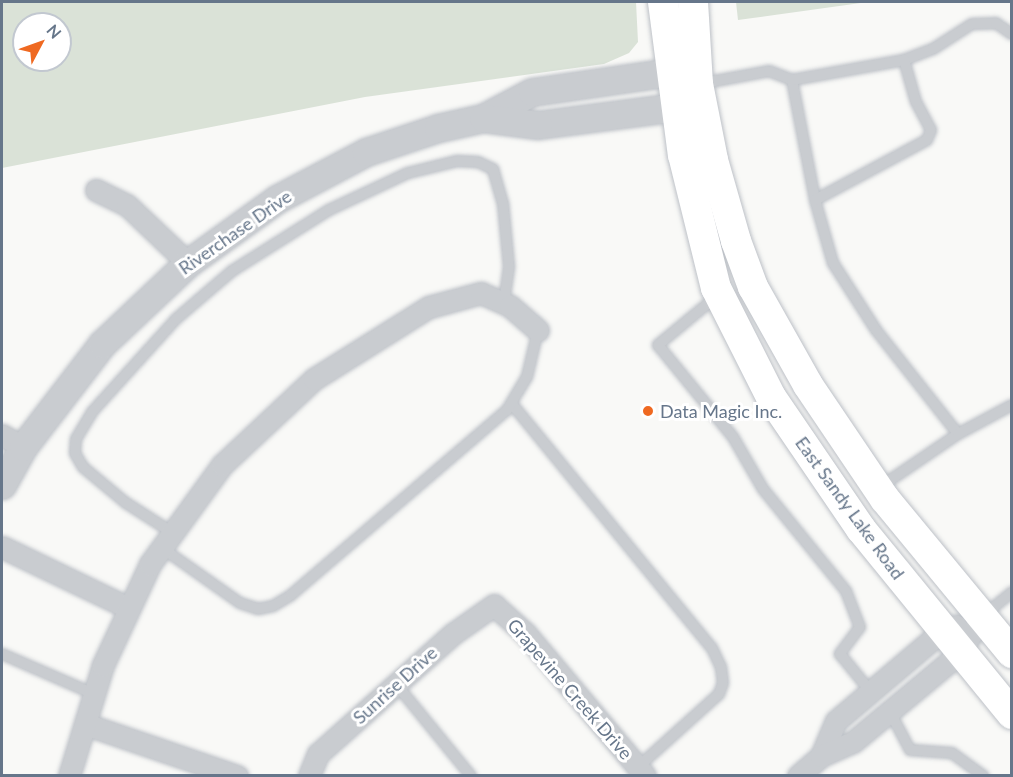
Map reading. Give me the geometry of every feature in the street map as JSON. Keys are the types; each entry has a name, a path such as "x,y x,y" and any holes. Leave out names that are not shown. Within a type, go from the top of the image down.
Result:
{"main road":[{"name":"East Sandy Lake Road","path":"663,2 670,72 701,238 719,294 771,397 861,529 1011,714"},
{"name":"East Sandy Lake Road","path":"693,2 698,84 713,160 736,241 753,287 808,385 878,488 1011,653"}],"street":[{"path":"670,72 698,84 676,107"},
{"name":"Riverchase Drive","path":"2,485 12,441 102,344 188,263 277,199 366,152 438,128 483,118 532,92 670,72"},
{"name":"Riverchase Drive","path":"483,118 538,125 676,107"},
{"path":"96,190 127,205 188,263"},
{"path":"69,776 94,694 129,608 167,540 222,465 314,379 429,308 481,293 504,303 538,330"},
{"path":"2,547 129,608"},
{"name":"Grapevine Creek Drive","path":"494,605 526,634 642,771"},
{"name":"Sunrise Drive","path":"309,776 318,754 454,633 494,605"},
{"path":"821,756 836,721 871,692 951,642 981,617"},
{"path":"798,776 821,756 853,742 890,712 951,642"},
{"path":"871,692 890,712"},
{"path":"85,724 237,776"}],"lane":[{"path":"698,84 769,71 792,80 904,60 933,49 972,24 996,23 1011,34"},
{"path":"815,200 927,140 931,130 916,102 904,60"},
{"path":"792,80 815,200 833,263 876,330 958,434"},
{"path":"504,303 508,267 503,203 493,169 478,162 457,161 408,173 330,210 232,271 176,319 92,412 76,439 75,453 83,467 240,603 258,609 273,606 291,595 512,404 527,377 538,330"},
{"path":"719,294 658,345 733,437 763,489 846,591 860,627 840,654 871,692"},
{"path":"512,404 712,648 721,667 723,683 719,694 642,771"},
{"path":"878,488 958,434 1011,405"},
{"path":"981,617 1011,592"},
{"path":"2,654 94,694"},
{"path":"396,684 471,776"},
{"path":"890,712 910,750 952,753 984,776"}],"shaded area":[{"path":"2,2 636,2 638,42 629,53 604,64 365,97 2,168"},
{"path":"736,2 868,2 738,20"}],"place":[{"name":"Data Magic Inc.","path":"648,411"}]}
